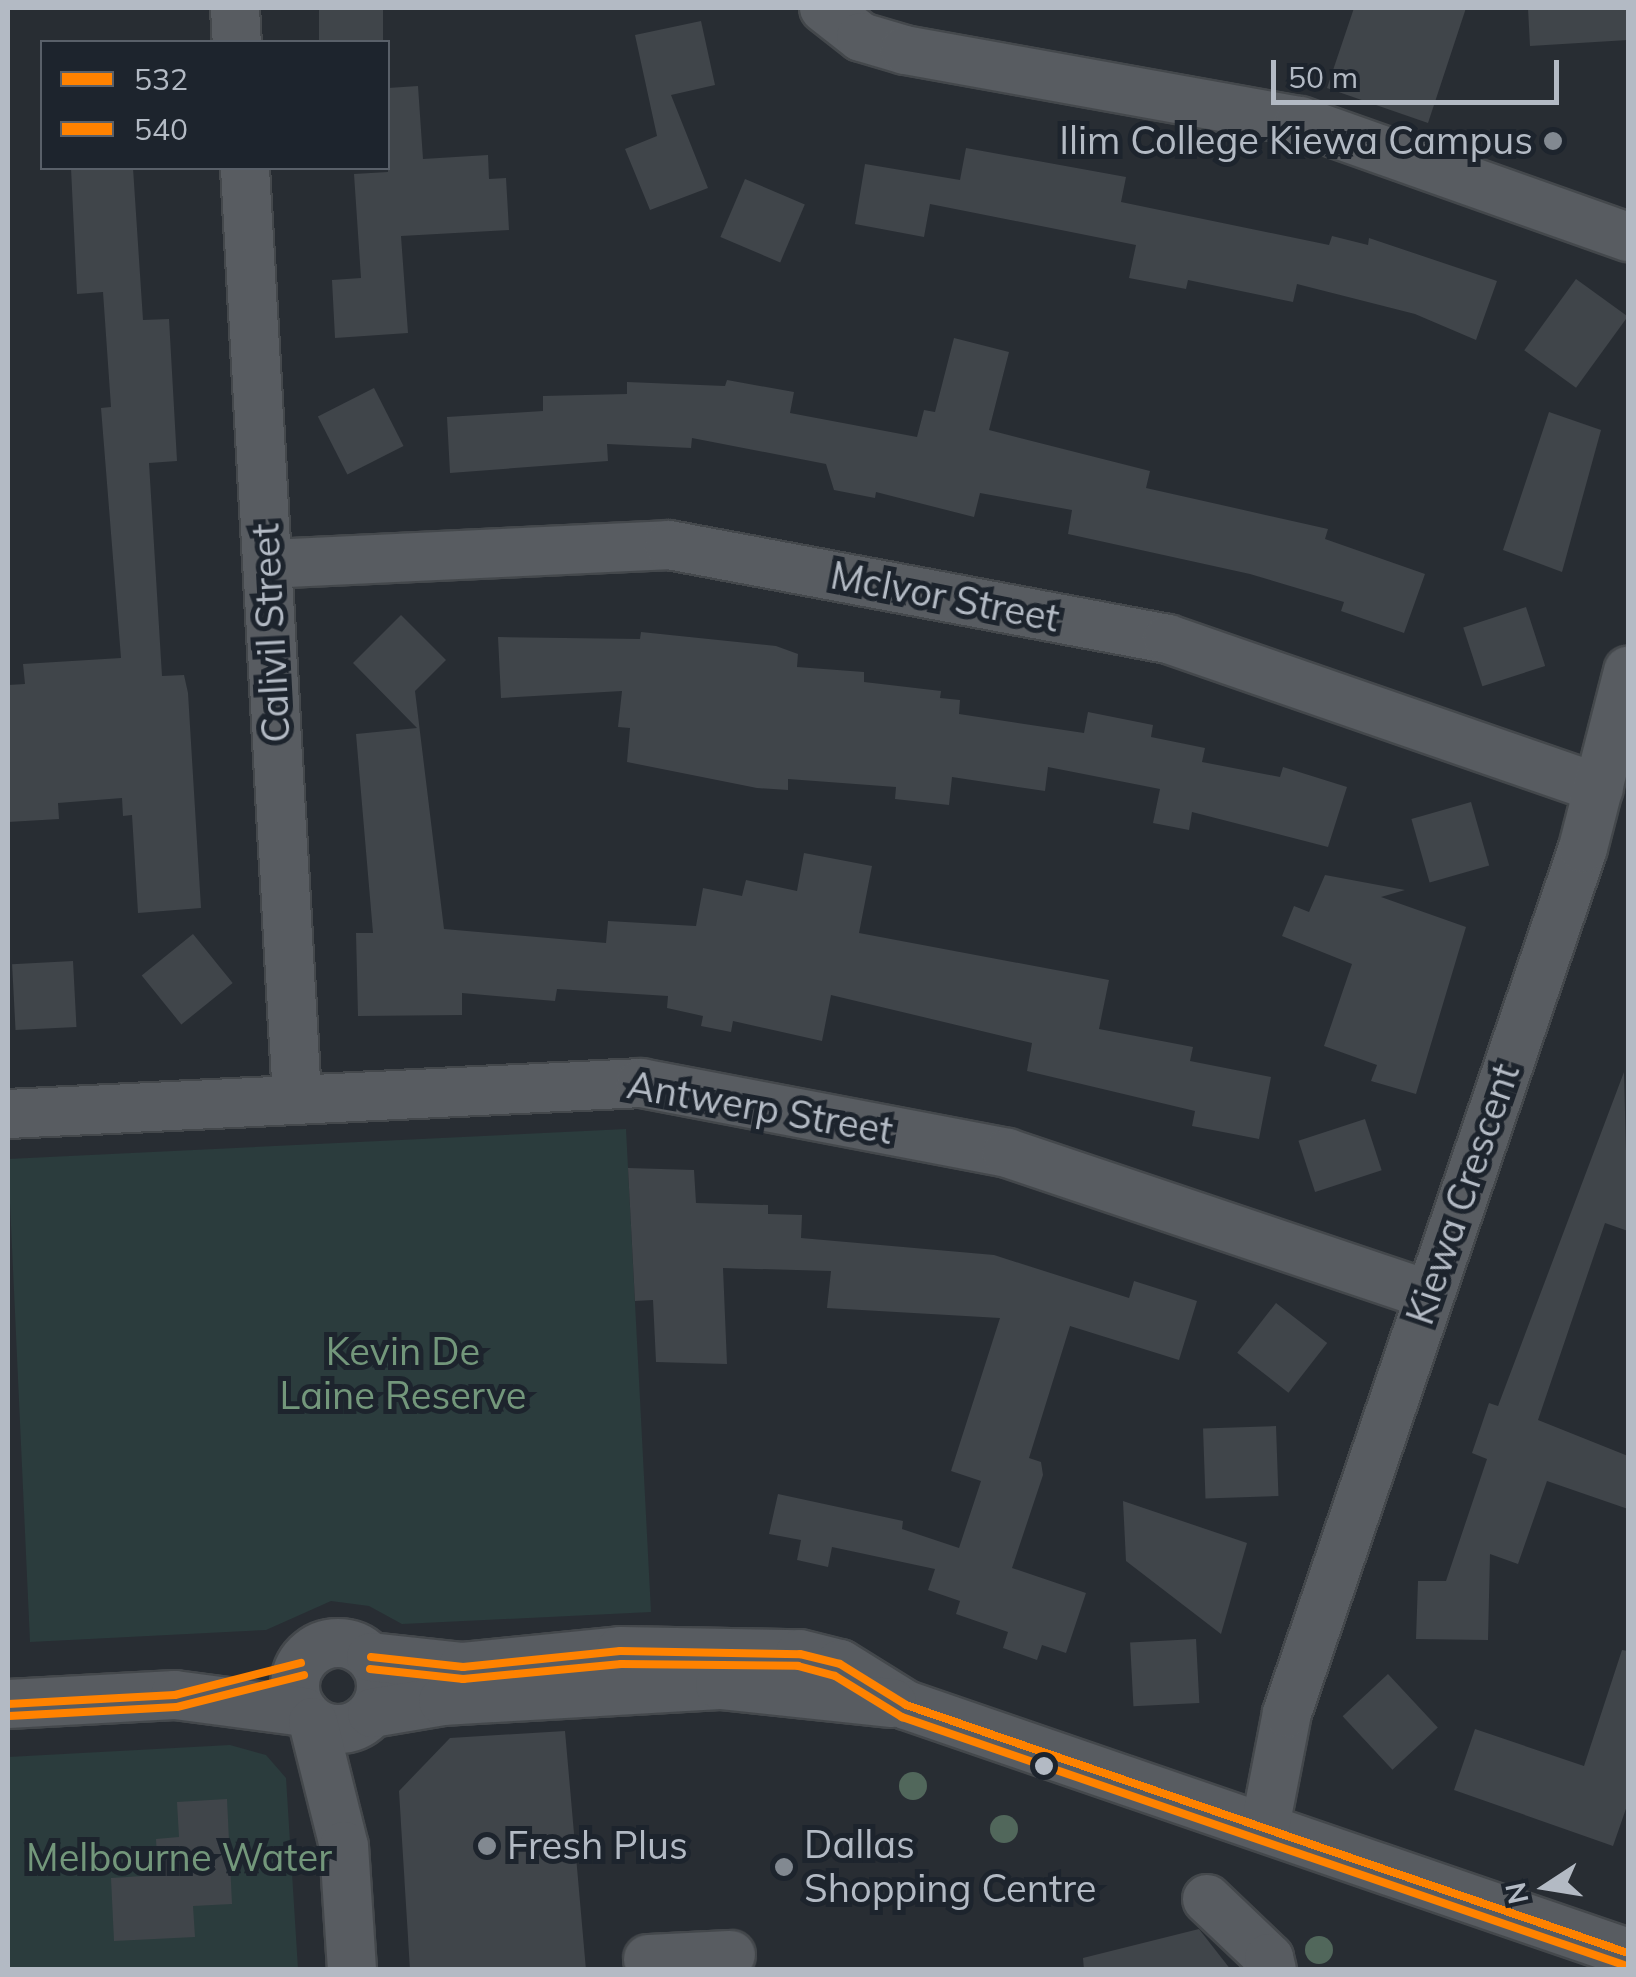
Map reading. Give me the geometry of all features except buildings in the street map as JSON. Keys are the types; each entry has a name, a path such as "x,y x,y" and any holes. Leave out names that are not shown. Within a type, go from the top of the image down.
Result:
{"street":[{"path":"235,8 237,40"},
{"path":"824,8 860,38 905,50 1300,121 1628,237"},
{"name":"Calivil Street","path":"244,170 297,1098"},
{"name":"McIvor Street","path":"268,564 668,545 1168,639 1598,788"},
{"name":"Kiewa Crescent","path":"1248,1821 1598,788 1628,671"},
{"name":"Antwerp Street","path":"8,1114 640,1082 1038,1161 1428,1295"},
{"path":"8,1704 176,1695 301,1663 334,1643 371,1657 463,1667 620,1651 766,1650 840,1664 906,1705"},
{"path":"344,1846 367,1718 381,1685 371,1657"},
{"path":"301,1663 294,1688 308,1717 344,1846 352,1970"},
{"path":"176,1695 308,1717 337,1730 367,1718 442,1700 720,1686 906,1705 1628,1953"},
{"path":"1207,1899 1272,1970"},
{"path":"648,1960 731,1956"}],"green space":[{"name":"Kevin De Laine Reserve","path":"626,1129 651,1612 402,1624 369,1606 331,1601 266,1630 30,1642 8,1159"},
{"name":"Melbourne Water","path":"230,1745 266,1755 286,1778 298,1969 8,1970 8,1757"}],"transit line":[{"name":"532","path":"371,1657 463,1667 620,1651 800,1654 840,1664 906,1705 1628,1953"},
{"name":"532","path":"8,1704 175,1695 301,1663"},
{"name":"540","path":"370,1669 463,1679 621,1664 798,1666 835,1676 902,1717 1624,1965"},
{"name":"540","path":"9,1716 177,1707 304,1675"}],"place":[{"name":"Ilim College Kiewa Campus","path":"1553,141"},
{"name":"Fresh Plus","path":"487,1846"},
{"name":"Dallas Shopping Centre","path":"784,1867"}]}
